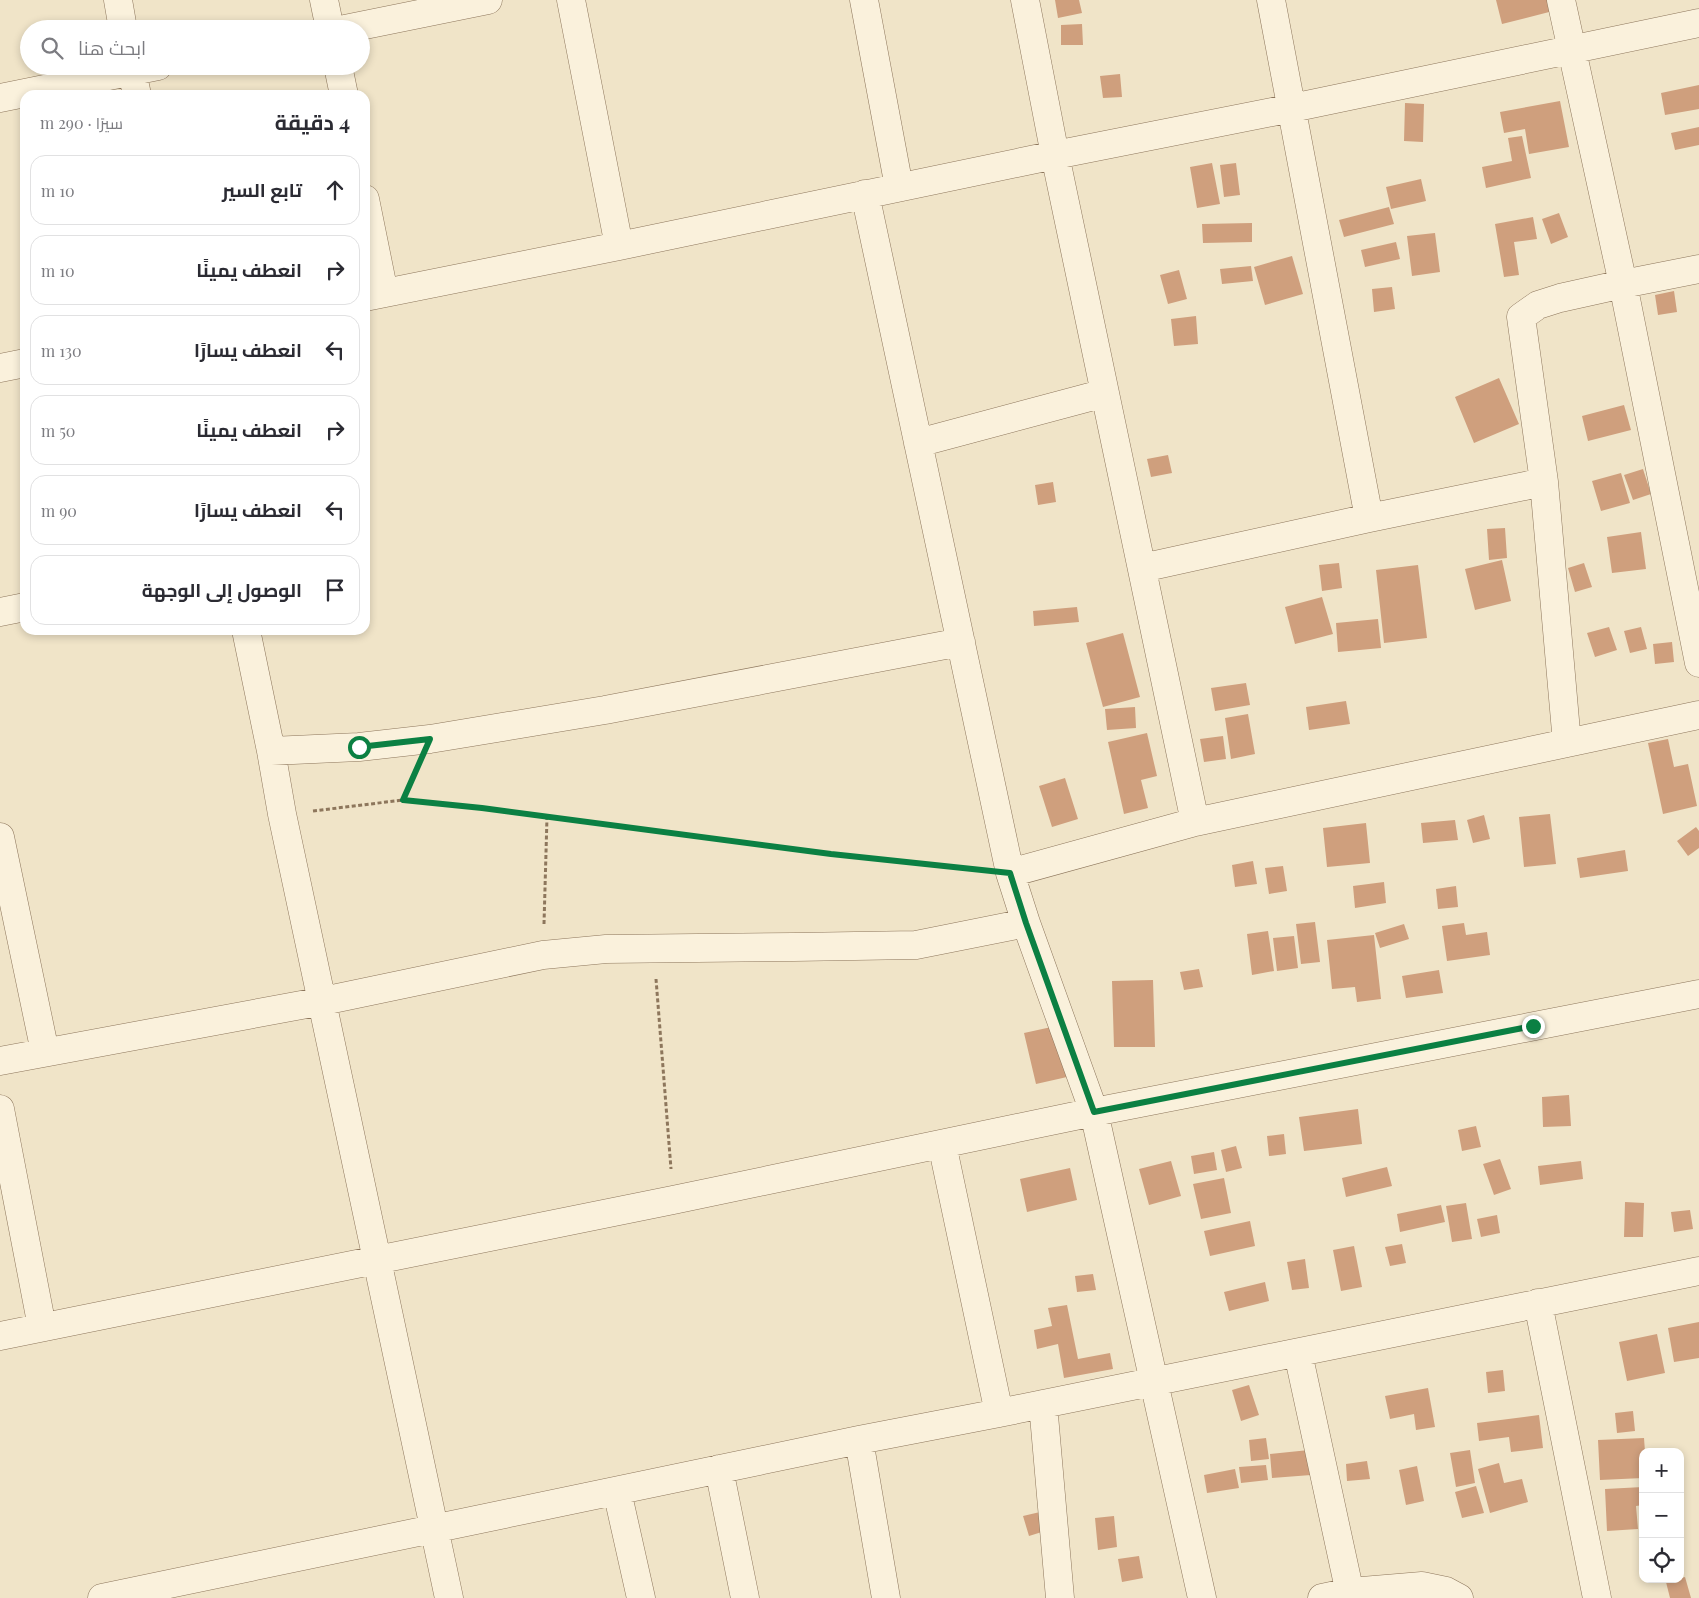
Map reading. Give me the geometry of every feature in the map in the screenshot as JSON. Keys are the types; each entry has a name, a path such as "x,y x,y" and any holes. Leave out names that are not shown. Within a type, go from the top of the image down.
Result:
{"street":[{"path":"118,0 121,20"},
{"path":"324,0 328,20"},
{"path":"370,24 488,0"},
{"path":"571,0 619,246"},
{"path":"864,0 900,187"},
{"path":"1025,0 1055,155 1195,822"},
{"path":"1271,0 1369,518"},
{"path":"1560,0 1623,284 1699,663"},
{"path":"370,247 375,295 1699,23"},
{"path":"48,90 139,75"},
{"path":"340,75 343,90"},
{"path":"0,98 20,95"},
{"path":"864,194 1010,873 1094,1112 1202,1598"},
{"path":"1567,743 1544,482 1521,317 1538,305 1623,284 1699,269"},
{"path":"0,368 20,364"},
{"path":"918,443 1106,394"},
{"path":"1142,568 1544,482"},
{"path":"0,612 20,608"},
{"path":"247,635 282,814 449,1598"},
{"path":"271,751 359,747 430,739 605,710 961,642"},
{"path":"1010,873 1195,822 1699,715"},
{"path":"0,837 45,1052"},
{"path":"0,1061 322,1000 544,955 606,948 916,945 1026,923"},
{"path":"0,1336 673,1200 1094,1112 1699,994"},
{"path":"0,1109 42,1327"},
{"path":"942,1144 999,1413"},
{"path":"102,1598 859,1440 1699,1271"},
{"path":"1538,1304 1597,1598"},
{"path":"1298,1353 1351,1595"},
{"path":"1043,1404 1060,1598"},
{"path":"859,1440 886,1598"},
{"path":"719,1469 745,1598"},
{"path":"617,1491 641,1598"},
{"path":"1322,1598 1422,1586 1446,1591 1460,1598"}],"path":[{"path":"403,800 430,739"},
{"path":"282,814 403,800 482,808 831,854 1010,873"},
{"path":"544,955 547,817"},
{"path":"653,949 673,1200"}],"building":[{"path":"1055,0 1079,0 1082,13 1058,18"},
{"path":"1496,0 1551,0 1553,11 1502,24"},
{"path":"1082,24 1083,45 1061,45 1061,25"},
{"path":"1120,74 1122,97 1103,98 1100,76"},
{"path":"1699,85 1699,109 1665,115 1661,93"},
{"path":"1560,101 1569,147 1529,154 1525,129 1504,133 1500,112"},
{"path":"1405,103 1424,104 1423,142 1404,141"},
{"path":"1699,127 1699,145 1675,150 1671,133"},
{"path":"1522,136 1531,178 1486,188 1482,167 1512,161 1508,138"},
{"path":"1212,163 1220,204 1197,208 1190,167"},
{"path":"1236,163 1240,195 1224,197 1220,165"},
{"path":"1421,179 1426,201 1391,209 1386,187"},
{"path":"1389,207 1394,224 1344,237 1339,220"},
{"path":"1559,213 1568,237 1551,244 1542,219"},
{"path":"1533,217 1537,239 1514,242 1519,275 1504,277 1495,224"},
{"path":"1252,223 1252,242 1203,243 1202,224"},
{"path":"1435,233 1440,272 1412,276 1407,236"},
{"path":"1396,242 1400,259 1365,267 1361,250"},
{"path":"1292,256 1303,294 1265,305 1254,267"},
{"path":"1251,266 1253,281 1222,284 1220,269"},
{"path":"1179,270 1187,299 1168,304 1160,275"},
{"path":"1392,287 1395,309 1374,312 1372,289"},
{"path":"1674,291 1677,312 1658,315 1655,295"},
{"path":"1196,316 1198,344 1174,346 1171,319"},
{"path":"1499,378 1519,424 1474,443 1455,397"},
{"path":"1624,405 1631,430 1588,441 1582,416"},
{"path":"1168,455 1172,473 1151,477 1147,459"},
{"path":"1643,469 1651,494 1633,500 1624,475"},
{"path":"1621,473 1630,503 1601,511 1592,481"},
{"path":"1053,482 1056,502 1038,505 1035,485"},
{"path":"1505,528 1507,558 1489,560 1487,529"},
{"path":"1641,532 1646,569 1612,573 1607,537"},
{"path":"1502,560 1511,601 1475,610 1465,569"},
{"path":"1339,563 1342,588 1322,591 1319,565"},
{"path":"1584,563 1592,587 1575,592 1568,568"},
{"path":"1418,565 1427,638 1384,643 1376,570"},
{"path":"1322,597 1333,634 1295,644 1285,607"},
{"path":"1077,607 1079,622 1034,626 1033,611"},
{"path":"1378,619 1381,648 1338,652 1336,623"},
{"path":"1609,627 1617,650 1595,657 1587,633"},
{"path":"1641,627 1647,649 1630,653 1624,631"},
{"path":"1123,633 1140,697 1103,707 1086,643"},
{"path":"1672,642 1674,662 1655,664 1653,644"},
{"path":"1246,683 1250,705 1215,711 1211,688"},
{"path":"1346,701 1350,724 1309,730 1306,707"},
{"path":"1135,707 1136,728 1107,730 1105,709"},
{"path":"1248,714 1255,754 1231,759 1225,718"},
{"path":"1147,733 1157,776 1141,780 1148,808 1124,814 1108,742"},
{"path":"1223,736 1226,759 1204,762 1200,739"},
{"path":"1668,739 1674,767 1688,764 1697,806 1663,814 1648,743"},
{"path":"1065,778 1078,819 1052,827 1039,786"},
{"path":"1550,814 1556,864 1524,867 1519,817"},
{"path":"1484,815 1490,839 1473,843 1467,820"},
{"path":"1455,820 1458,840 1423,843 1421,823"},
{"path":"1366,823 1370,863 1327,867 1323,828"},
{"path":"1696,827 1699,831 1699,848 1688,856 1677,841"},
{"path":"1625,850 1628,871 1580,878 1577,858"},
{"path":"1253,861 1257,884 1235,887 1232,865"},
{"path":"1283,866 1287,891 1269,894 1265,868"},
{"path":"1384,882 1386,903 1355,908 1353,886"},
{"path":"1456,886 1458,907 1438,909 1436,889"},
{"path":"1315,922 1320,962 1301,964 1296,924"},
{"path":"1464,923 1466,935 1487,932 1490,955 1447,961 1442,926"},
{"path":"1404,924 1409,939 1380,948 1375,933"},
{"path":"1268,931 1274,971 1252,975 1247,934"},
{"path":"1374,935 1381,999 1357,1002 1355,987 1332,989 1327,940"},
{"path":"1294,936 1298,968 1277,971 1273,938"},
{"path":"1199,969 1203,987 1184,990 1180,972"},
{"path":"1439,970 1443,993 1406,998 1402,976"},
{"path":"1153,980 1155,1047 1114,1047 1112,981"},
{"path":"1056,1026 1067,1077 1036,1084 1024,1033"},
{"path":"1569,1095 1571,1126 1543,1127 1542,1097"},
{"path":"1358,1109 1362,1144 1304,1151 1299,1117"},
{"path":"1476,1126 1481,1147 1462,1151 1458,1130"},
{"path":"1284,1134 1286,1154 1269,1156 1267,1136"},
{"path":"1236,1146 1242,1168 1226,1172 1221,1150"},
{"path":"1214,1152 1217,1170 1194,1174 1191,1156"},
{"path":"1500,1159 1511,1189 1494,1195 1483,1164"},
{"path":"1171,1161 1181,1196 1149,1205 1139,1169"},
{"path":"1581,1161 1583,1179 1540,1185 1538,1166"},
{"path":"1387,1167 1392,1186 1346,1197 1342,1178"},
{"path":"1070,1168 1077,1200 1027,1212 1020,1179"},
{"path":"1224,1178 1231,1213 1201,1219 1193,1184"},
{"path":"1625,1202 1644,1203 1643,1237 1624,1237"},
{"path":"1466,1203 1472,1239 1452,1242 1446,1206"},
{"path":"1441,1205 1445,1222 1400,1232 1397,1214"},
{"path":"1690,1210 1693,1229 1674,1232 1671,1212"},
{"path":"1497,1215 1500,1233 1481,1237 1477,1219"},
{"path":"1250,1221 1255,1246 1210,1256 1204,1231"},
{"path":"1402,1244 1406,1263 1390,1266 1385,1247"},
{"path":"1354,1246 1362,1287 1341,1291 1333,1250"},
{"path":"1305,1259 1309,1288 1292,1290 1287,1262"},
{"path":"1093,1274 1096,1290 1077,1292 1075,1276"},
{"path":"1265,1282 1269,1301 1229,1311 1224,1292"},
{"path":"1067,1305 1078,1359 1110,1353 1113,1369 1064,1378 1058,1344 1037,1349 1034,1330 1052,1326 1048,1308"},
{"path":"1699,1322 1699,1358 1674,1362 1668,1328"},
{"path":"1657,1334 1665,1373 1627,1381 1619,1342"},
{"path":"1503,1370 1505,1391 1488,1393 1486,1372"},
{"path":"1249,1385 1259,1415 1241,1421 1232,1390"},
{"path":"1428,1388 1435,1427 1416,1430 1414,1414 1390,1419 1385,1396"},
{"path":"1633,1411 1635,1431 1617,1433 1615,1413"},
{"path":"1539,1415 1543,1448 1511,1452 1509,1437 1479,1441 1477,1423"},
{"path":"1266,1438 1269,1459 1251,1461 1249,1440"},
{"path":"1644,1438 1645,1448 1639,1448 1639,1478 1600,1480 1598,1440"},
{"path":"1309,1450 1311,1475 1272,1478 1270,1454"},
{"path":"1470,1450 1475,1483 1456,1487 1450,1453"},
{"path":"1367,1461 1370,1479 1347,1481 1346,1464"},
{"path":"1499,1463 1504,1483 1522,1479 1528,1502 1490,1513 1478,1469"},
{"path":"1266,1465 1268,1480 1241,1483 1239,1467"},
{"path":"1417,1466 1424,1501 1406,1505 1399,1470"},
{"path":"1235,1469 1239,1488 1207,1493 1204,1475"},
{"path":"1476,1486 1484,1513 1462,1518 1455,1492"},
{"path":"1639,1487 1639,1506 1636,1506 1638,1529 1607,1531 1605,1489"},
{"path":"1040,1512 1045,1531 1029,1536 1023,1516"},
{"path":"1114,1516 1117,1547 1098,1550 1095,1518"},
{"path":"1139,1556 1143,1578 1122,1582 1118,1559"},
{"path":"1684,1577 1691,1598 1670,1598 1666,1583 1684,1583"}],"route":[{"path":"359,747 430,739 403,800 482,808 831,854 1010,873 1094,1112 1533,1026"}]}
